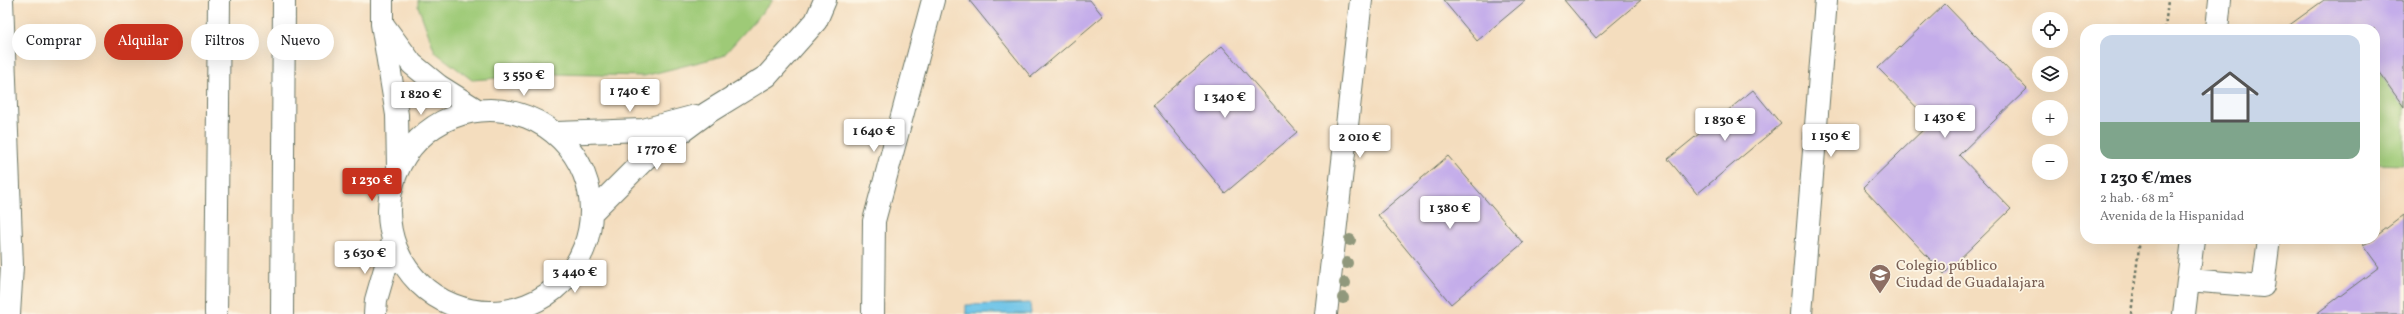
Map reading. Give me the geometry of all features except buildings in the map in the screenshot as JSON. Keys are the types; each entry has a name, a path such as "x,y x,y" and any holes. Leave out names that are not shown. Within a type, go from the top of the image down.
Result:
{"main road":[{"path":"2,0 6,264 9,314"},
{"path":"216,314 219,0"},
{"path":"282,314 284,0"},
{"path":"382,0 382,24 397,115 398,167 389,204 393,241 407,271 431,293 460,308 492,313 530,304 563,282 584,250 592,212 588,182 576,155 556,133 519,113 477,110 445,119 418,139 398,167"},
{"path":"592,212 646,158 707,113 767,76 816,20 825,0"},
{"path":"874,314 874,220 933,0"},
{"path":"1326,314 1361,0"},
{"path":"1801,314 1826,0"},
{"path":"2218,24 2220,0"},
{"path":"382,24 412,64 439,86 477,110"},
{"path":"556,133 644,130 707,113"},
{"path":"375,314 376,300 393,241"},
{"path":"2184,314 2192,244"},
{"path":"2188,280 2263,286 2269,244"}],"path":[{"path":"2166,24 2168,0"},
{"path":"2131,314 2139,244"}],"green space":[{"path":"418,0 773,0 723,56 644,76 553,74 472,80 435,52 418,6"},
{"path":"2380,74 2401,102 2404,100 2404,165 2380,164"}],"water":[{"path":"1030,303 1031,314 966,314 966,305"}],"place":[{"name":"Colegio público Ciudad de Guadalajara","path":"1880,294"}]}
